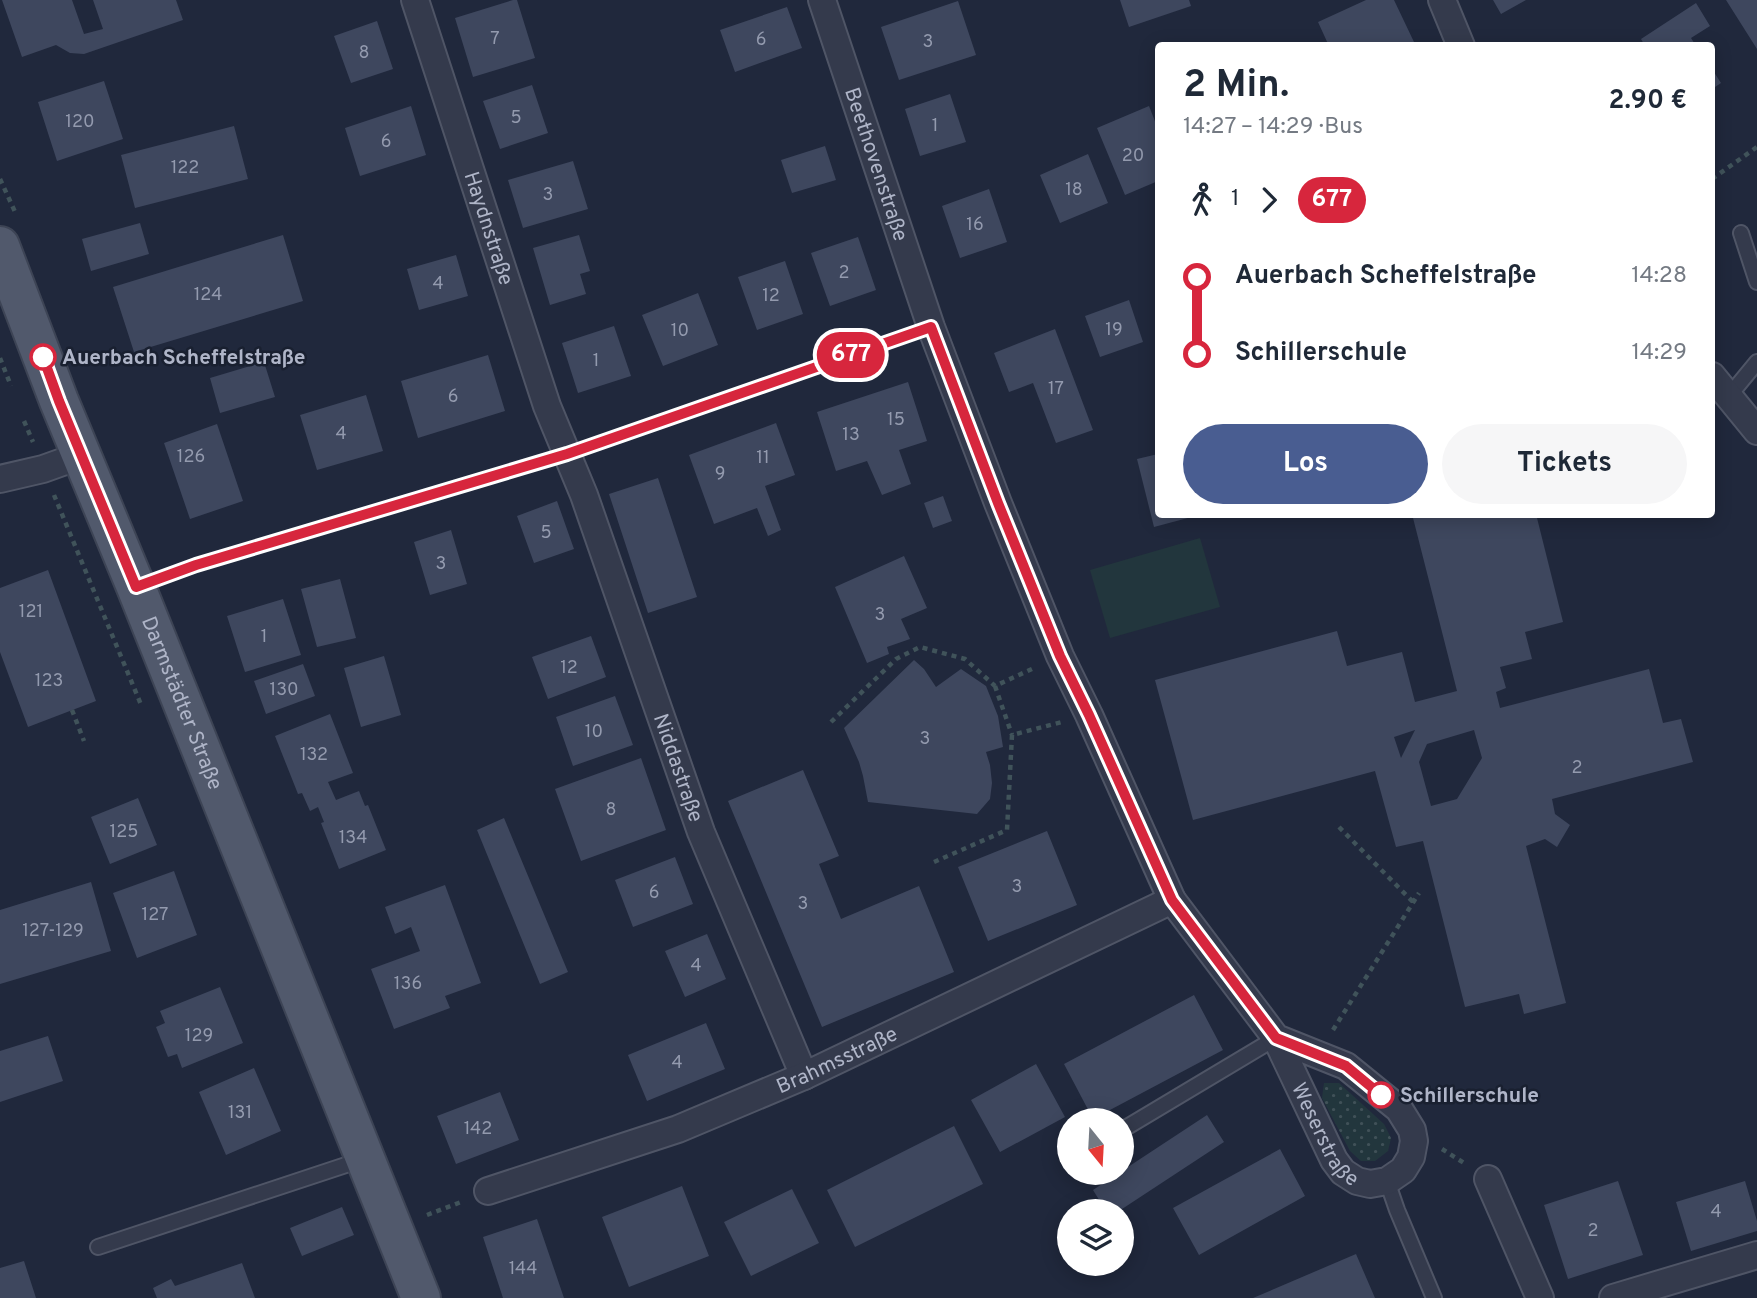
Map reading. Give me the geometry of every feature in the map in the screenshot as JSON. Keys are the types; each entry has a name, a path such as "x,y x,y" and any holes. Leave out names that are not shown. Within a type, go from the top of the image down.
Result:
{"main road":[{"name":"Darmstädter Straße","path":"0,246 59,401 421,1298"}],"street":[{"name":"Haydnstraße","path":"415,0 547,406 567,454"},
{"name":"Beethovenstraße","path":"822,0 931,327"},
{"path":"1442,0 1459,42"},
{"name":"Weserstraße","path":"931,327 1060,656 1172,900 1276,1038 1334,1160 1343,1172 1357,1181 1370,1184 1387,1181 1403,1170 1411,1157 1414,1141 1412,1130 1399,1110 1346,1066 1276,1038"},
{"path":"1715,380 1757,431"},
{"name":"Niddastraße","path":"567,454 584,495 701,832 804,1076"},
{"path":"0,479 43,469 82,455"},
{"name":"Brahmsstraße","path":"488,1191 678,1129 804,1076 1172,900"},
{"path":"1488,1179 1541,1298"},
{"path":"1613,1298 1757,1255"}],"lane":[{"path":"1741,233 1757,282"},
{"path":"1729,396 1757,362"},
{"path":"1134,1123 1276,1038"},
{"path":"98,1247 366,1159"},
{"path":"1387,1181 1434,1298"}],"path":[{"path":"1715,177 1757,147"},
{"path":"831,722 896,659 920,647 965,659 995,686 1012,735 1007,830 934,862"},
{"path":"995,686 1060,656"},
{"path":"72,710 84,741"},
{"path":"1012,735 1089,715"},
{"path":"1339,827 1413,902"},
{"path":"1318,1055 1419,893"},
{"path":"1412,1130 1488,1179"}],"shaded area":[{"path":"1200,538 1220,607 1110,638 1090,570"},
{"path":"1324,1083 1339,1083 1384,1124 1391,1138 1388,1151 1375,1161 1361,1161 1350,1151 1322,1098"}],"building":[{"path":"2,0 72,0 84,34 103,29 93,0 176,0 183,20 84,54 70,53 56,45 22,57"},
{"path":"517,0 535,58 473,77 455,18"},
{"path":"1120,0 1189,0 1191,6 1129,27"},
{"path":"1366,0 1394,0 1414,42 1327,42 1318,22"},
{"path":"1493,0 1526,0 1501,14"},
{"path":"1726,0 1757,0 1757,49"},
{"path":"958,1 976,55 899,80 881,27"},
{"path":"1696,3 1710,26 1691,38 1694,42 1643,42 1641,39"},
{"path":"787,7 802,48 735,72 720,30"},
{"path":"377,21 393,69 351,83 334,36"},
{"path":"1715,74 1721,83 1715,87"},
{"path":"104,81 123,139 57,161 38,102"},
{"path":"532,85 548,133 500,149 483,101"},
{"path":"950,94 966,142 920,156 905,109"},
{"path":"411,106 426,155 360,176 345,128"},
{"path":"1149,106 1155,121 1155,182 1125,195 1097,128"},
{"path":"234,126 248,179 135,208 121,155"},
{"path":"825,146 836,180 792,193 781,160"},
{"path":"1088,154 1108,203 1060,223 1040,175"},
{"path":"573,161 588,209 523,228 508,180"},
{"path":"989,189 1007,242 960,258 942,206"},
{"path":"140,223 149,254 91,271 82,239"},
{"path":"283,235 303,301 134,352 113,287"},
{"path":"579,235 590,271 580,274 586,294 550,305 533,248"},
{"path":"858,237 876,290 830,306 811,253"},
{"path":"456,255 468,296 419,310 407,269"},
{"path":"785,261 803,314 757,330 738,277"},
{"path":"698,293 718,345 663,366 642,315"},
{"path":"1129,300 1143,342 1100,357 1085,316"},
{"path":"614,326 631,376 578,393 562,343"},
{"path":"1055,329 1093,430 1056,443 1033,383 1009,392 994,353"},
{"path":"488,355 505,411 418,438 401,381"},
{"path":"264,362 275,397 220,413 210,378"},
{"path":"908,382 927,441 899,450 911,484 882,495 867,461 836,471 817,412"},
{"path":"366,395 383,451 317,470 300,415"},
{"path":"776,423 795,475 765,486 781,530 768,536 757,508 714,524 689,455"},
{"path":"217,424 243,501 190,519 164,443"},
{"path":"1155,455 1155,518 1188,518 1154,527 1137,459"},
{"path":"658,478 697,597 648,613 609,494"},
{"path":"943,496 952,521 933,528 924,503"},
{"path":"557,501 574,549 534,563 517,516"},
{"path":"1413,518 1537,518 1563,622 1525,632 1532,659 1500,667 1506,688 1496,692 1500,708 1649,669 1663,723 1681,719 1693,762 1552,799 1555,814 1570,825 1557,847 1545,839 1526,846 1566,1003 1524,1014 1519,994 1465,1007 1423,841 1396,847 1375,771 1193,820 1155,680 1337,631 1347,666 1402,652 1415,702 1457,691","holes":["1415,730 1401,758 1394,737","1474,730 1482,758 1457,799 1431,806 1419,762 1427,744"]},
{"path":"451,530 467,584 430,595 414,542"},
{"path":"904,556 927,608 901,619 910,639 887,647 889,654 867,663 835,587"},
{"path":"48,570 96,701 28,727 0,652 0,588"},
{"path":"340,579 356,638 317,647 301,589"},
{"path":"283,599 301,655 245,672 227,616"},
{"path":"591,636 606,677 548,699 532,657"},
{"path":"384,656 401,715 361,727 344,668"},
{"path":"914,660 936,687 961,669 986,686 998,716 1003,747 986,752 992,783 990,799 977,814 868,802 859,762 844,728"},
{"path":"303,664 315,696 266,714 254,681"},
{"path":"615,696 633,745 573,766 556,717"},
{"path":"330,714 353,773 328,782 336,800 359,791 365,806 368,805 386,850 339,869 321,823 324,822 318,807 310,811 302,793 298,794 275,736"},
{"path":"641,758 666,830 581,861 555,789"},
{"path":"803,770 839,856 819,864 841,919 919,886 954,972 822,1027 728,801"},
{"path":"138,798 157,845 110,864 91,817"},
{"path":"504,818 568,972 540,984 477,830"},
{"path":"1047,831 1077,905 988,941 958,867"},
{"path":"675,857 693,904 633,927 615,880"},
{"path":"174,871 197,935 137,958 113,893"},
{"path":"91,882 111,951 0,984 0,910"},
{"path":"445,885 481,983 445,996 450,1008 394,1029 371,969 420,951 411,927 395,934 385,907"},
{"path":"707,934 726,979 685,997 665,951"},
{"path":"220,987 243,1043 182,1068 177,1054 168,1057 156,1027 165,1023 160,1011"},
{"path":"1194,995 1223,1050 1114,1108 1087,1108 1064,1064"},
{"path":"706,1023 725,1069 647,1101 628,1055"},
{"path":"48,1036 63,1081 0,1102 0,1051"},
{"path":"1036,1064 1060,1108 1057,1108 1057,1121 1000,1152 971,1100"},
{"path":"254,1068 281,1131 226,1155 199,1092"},
{"path":"500,1092 519,1140 456,1164 437,1116"},
{"path":"1207,1115 1224,1142 1134,1201 1134,1199 1099,1199 1093,1190 1101,1185 1134,1185 1134,1163"},
{"path":"954,1126 983,1184 855,1247 827,1190"},
{"path":"1280,1149 1305,1196 1199,1255 1173,1208"},
{"path":"1618,1181 1643,1255 1568,1279 1544,1205"},
{"path":"1745,1181 1757,1221 1757,1231 1691,1251 1676,1202"},
{"path":"682,1186 709,1256 629,1287 602,1217"},
{"path":"792,1189 819,1243 751,1276 724,1222"},
{"path":"342,1207 354,1235 302,1256 290,1228"},
{"path":"537,1219 564,1298 503,1298 483,1237"},
{"path":"1356,1254 1375,1298 1253,1298"},
{"path":"24,1261 36,1298 0,1298 0,1268"},
{"path":"242,1263 255,1298 157,1298 153,1288 171,1279 175,1286"}],"bus line":[{"name":"677","path":"43,357 136,587 196,565 567,454 931,327 1060,656 1172,900 1276,1038 1346,1066 1381,1095"}],"place":[{"name":"Auerbach Scheffelstraße","path":"43,357"},
{"name":"Schillerschule","path":"1381,1095"}]}
